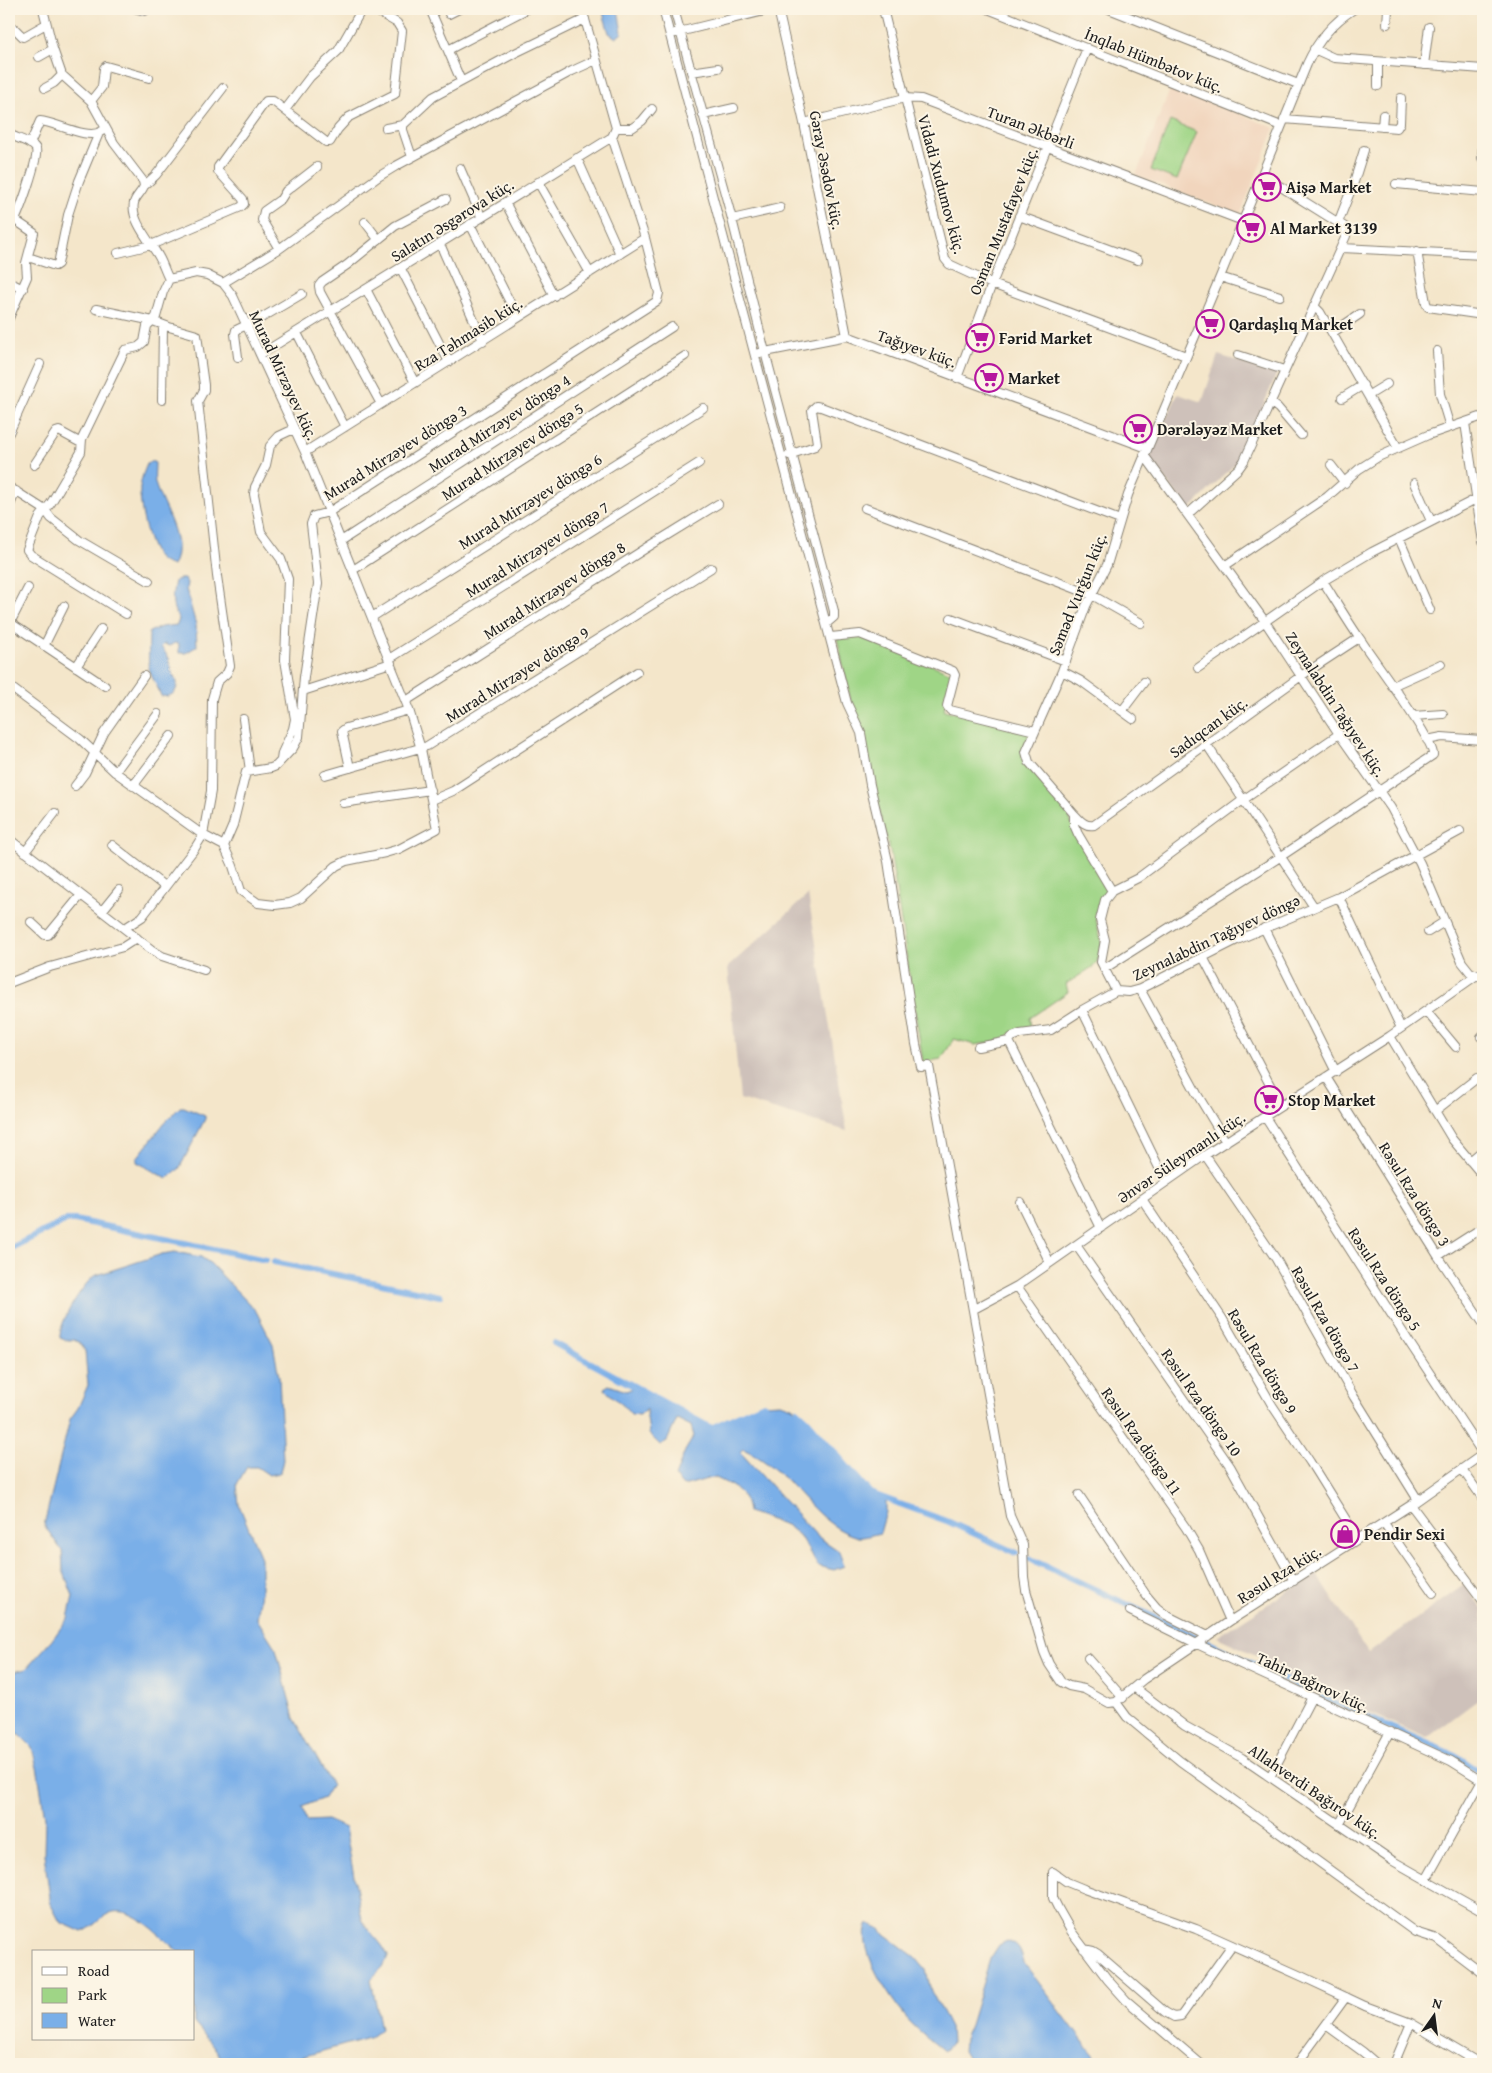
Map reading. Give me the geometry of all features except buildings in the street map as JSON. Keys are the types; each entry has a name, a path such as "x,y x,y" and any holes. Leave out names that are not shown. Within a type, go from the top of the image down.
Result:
{"street":[{"path":"43,9 62,75 91,101 102,131 144,186"},
{"path":"136,9 145,11"},
{"path":"285,110 310,77 338,51 362,9"},
{"path":"118,253 151,245 241,207 244,204 243,199 218,171 219,164 266,101 273,101 326,142 330,142 349,117 395,94 402,31 397,23 373,9"},
{"path":"430,9 461,81"},
{"path":"449,14 459,9"},
{"path":"448,50 527,9"},
{"path":"582,9 616,128 612,136"},
{"path":"663,9 847,703 861,733 868,778 888,861 916,1044 921,1067 930,1066 1010,1516 1022,1545 1024,1577 1044,1652 1049,1664 1061,1682 1069,1686 1084,1688 1110,1703 1120,1700"},
{"path":"674,9 732,219 765,352 834,611 834,618 827,622"},
{"path":"669,34 772,9"},
{"name":"Gəray Əsədov küç.","path":"778,9 804,123 846,336"},
{"name":"Vidadi Xudumov küç.","path":"883,9 945,259 956,269 992,284 1186,356"},
{"name":"İnqlab Hümbətov küç.","path":"988,9 1283,122 1382,127"},
{"path":"1109,9 1298,84"},
{"path":"1387,24 1388,9"},
{"name":"Səməd Vurğun küç.","path":"1112,891 1078,834 1074,825 1074,814 1026,757 1026,752 1062,671 1092,595 1108,565 1120,520 1145,452 1220,277 1298,84 1314,49 1349,10"},
{"path":"386,128 403,125 432,98 461,81 585,19"},
{"path":"9,31 14,28 20,36 24,37 46,24"},
{"path":"1424,65 1429,27"},
{"name":"Osman Mustafayev küç.","path":"956,378 1087,48"},
{"path":"39,57 53,49"},
{"path":"1314,49 1334,58 1483,69"},
{"path":"126,614 27,552 37,523 81,452 81,443 125,350 141,345 147,326 153,321 157,313 169,279 196,274 207,275 223,283 279,249 371,182 412,157 596,60"},
{"path":"1378,62 1378,86"},
{"path":"91,101 102,87 104,68 106,66 150,78"},
{"path":"691,72 718,68"},
{"path":"45,88 62,75"},
{"path":"169,279 160,258 146,239 134,210 134,203 144,186 156,175 223,88"},
{"name":"Turan Əkbərli","path":"804,123 905,98 921,99 1243,221"},
{"path":"1383,115 1382,127 1397,128 1401,98"},
{"path":"703,115 734,108"},
{"path":"616,128 632,128 642,121 652,109"},
{"path":"30,144 40,120 82,132 102,131"},
{"path":"403,125 402,130 412,157"},
{"path":"28,256 55,266 58,264 68,215 79,181 102,131"},
{"path":"9,134 30,144 36,152 24,199 12,220 34,233 25,267 27,277 9,318"},
{"name":"Salatın Əsgərova küç.","path":"260,354 612,136"},
{"name":"Murad Mirzəyev döngə 3","path":"281,761 293,748 299,737 303,691 318,584 311,519 314,516 329,512 657,301 659,293 645,238 612,136"},
{"path":"1482,158 1483,144"},
{"path":"1338,223 1364,150"},
{"path":"577,158 620,254"},
{"path":"705,168 717,166"},
{"path":"279,249 262,215 286,191 316,167"},
{"path":"460,168 481,216"},
{"path":"1188,514 1239,468 1250,449 1346,236 1345,227 1262,175"},
{"path":"538,182 590,273"},
{"path":"1396,184 1483,192"},
{"path":"381,404 320,292 319,286 406,219 446,198"},
{"path":"505,202 554,296"},
{"path":"732,219 780,208"},
{"path":"1019,216 1138,260"},
{"path":"365,222 378,239"},
{"path":"470,224 518,318"},
{"name":"Rza Təhmasib küç.","path":"305,452 645,238"},
{"path":"440,244 483,341"},
{"path":"1342,248 1483,255"},
{"path":"1417,251 1428,307 1483,314"},
{"path":"400,269 449,362"},
{"path":"1220,277 1280,296"},
{"path":"9,282 23,289"},
{"name":"Murad Mirzəyev küç.","path":"223,283 233,296 305,452 406,701 421,749 437,829 392,851 346,860 336,866 301,898 290,903 275,905 258,902 241,891 224,846"},
{"path":"366,289 415,383"},
{"path":"238,357 236,330 247,326 302,294"},
{"path":"1314,306 1320,312 1398,448"},
{"path":"96,309 153,321 197,335 204,385 204,390 198,401 217,576 230,666 227,673 217,682 212,699 211,791 203,835 142,917 125,928"},
{"path":"1332,333 1360,314"},
{"path":"162,400 163,325"},
{"name":"Murad Mirzəyev döngə 4","path":"342,541 672,327"},
{"path":"298,332 345,426"},
{"path":"756,354 846,336"},
{"name":"Tağıyev küç.","path":"846,336 1145,452"},
{"path":"1438,351 1440,394 1450,427"},
{"path":"1238,355 1284,370"},
{"name":"Murad Mirzəyev döngə 5","path":"353,570 685,356"},
{"path":"9,433 40,364"},
{"path":"1369,395 1387,384"},
{"path":"1342,398 1363,385"},
{"path":"1270,402 1278,408 1301,435"},
{"path":"783,458 815,446 817,443 812,410 816,406 821,406 1120,520"},
{"name":"Murad Mirzəyev döngə 6","path":"372,617 702,408"},
{"path":"1226,565 1345,483 1369,462 1450,427 1483,416"},
{"path":"1465,423 1483,542"},
{"path":"9,686 80,739 133,786 203,835 224,846 233,825 244,775 250,771 271,768 281,761 282,753 293,729 295,719 285,660 288,579 281,559 261,532 254,494 255,486 266,464 270,446 279,436 294,429"},
{"path":"34,465 56,432 81,443"},
{"name":"Zeynalabdin Tağıyev küç.","path":"1145,452 1264,620 1390,808 1416,854 1462,962 1470,972 1480,977"},
{"name":"Murad Mirzəyev döngə 7","path":"303,691 390,661 700,463"},
{"path":"1331,465 1345,483"},
{"path":"1414,483 1431,521"},
{"path":"9,487 45,510 51,518 79,540 149,581"},
{"path":"9,508 16,491"},
{"path":"1198,668 1264,620 1323,581 1431,521 1476,499"},
{"name":"Murad Mirzəyev döngə 8","path":"406,701 718,504"},
{"path":"865,508 1092,595 1141,623"},
{"path":"799,525 810,521"},
{"path":"1400,538 1430,610"},
{"name":"Murad Mirzəyev döngə 9","path":"325,775 421,749 711,568"},
{"path":"1104,969 1431,758 1433,751 1428,740 1323,581"},
{"path":"28,588 9,623 105,686"},
{"path":"44,646 64,606"},
{"path":"951,618 1066,661"},
{"path":"76,667 101,630"},
{"path":"831,637 860,634 952,671 955,675 947,706 950,710 1035,731"},
{"name":"Sadıqcan küç.","path":"1074,814 1083,823 1088,825 1094,824 1301,676 1359,638"},
{"path":"1392,686 1441,664"},
{"path":"1062,671 1081,681 1133,719"},
{"path":"432,800 453,791 637,672"},
{"path":"75,786 85,773 104,733 144,676"},
{"path":"1122,711 1144,682"},
{"path":"350,768 342,731 346,728 409,710"},
{"path":"115,772 158,714"},
{"path":"1413,716 1443,714"},
{"path":"243,719 250,771"},
{"path":"1116,991 1104,969 1101,957 1105,940 1100,920 1105,900 1112,891 1138,878 1243,800 1339,734"},
{"path":"133,786 171,736"},
{"path":"1428,740 1442,737 1481,740"},
{"path":"1207,745 1314,907"},
{"path":"343,803 430,790"},
{"path":"25,852 55,813"},
{"name":"Zeynalabdin Tağıyev döngə","path":"978,1047 1009,1041 1012,1037 1020,1034 1051,1030 1116,991 1129,992 1140,989 1264,928 1339,897 1460,831"},
{"path":"9,839 162,956 204,970"},
{"path":"112,845 164,886"},
{"path":"102,911 119,890"},
{"path":"31,922 45,935 48,935 81,895"},
{"path":"1339,897 1402,1028"},
{"path":"1428,932 1444,922"},
{"path":"1264,928 1336,1072"},
{"path":"9,983 50,967 123,947 137,938"},
{"path":"1204,958 1281,1106"},
{"name":"Ənvər Süleymanlı küç.","path":"974,1309 1017,1286 1205,1155 1336,1072 1480,977"},
{"path":"1140,989 1196,1094 1226,1142"},
{"path":"1082,1010 1166,1182"},
{"path":"1426,1011 1456,1047"},
{"path":"1390,1036 1452,1139 1483,1176"},
{"path":"1009,1041 1101,1228"},
{"name":"Rəsul Rza döngə 3","path":"1326,1077 1483,1324"},
{"path":"1435,1111 1477,1078"},
{"name":"Rəsul Rza döngə 5","path":"1265,1117 1483,1454"},
{"path":"1470,1160 1483,1150"},
{"name":"Rəsul Rza döngə 7","path":"1205,1155 1276,1260 1415,1503 1483,1601"},
{"name":"Rəsul Rza döngə 9","path":"1142,1199 1222,1318 1272,1405 1358,1539"},
{"path":"1020,1202 1050,1263"},
{"path":"1438,1256 1477,1231"},
{"name":"Rəsul Rza döngə 10","path":"1076,1246 1230,1466 1294,1581"},
{"name":"Rəsul Rza döngə 11","path":"1017,1286 1186,1528 1199,1550 1230,1621"},
{"name":"Rəsul Rza küç.","path":"1120,1700 1144,1679 1230,1621 1415,1503 1483,1454"},
{"path":"1462,1469 1483,1499"},
{"path":"1079,1495 1146,1596 1157,1608 1208,1636"},
{"path":"1384,1523 1433,1593"},
{"name":"Tahir Bağırov küç.","path":"1130,1611 1457,1764 1483,1780"},
{"path":"1088,1658 1120,1700 1128,1717 1180,1761 1415,1932 1437,1938 1483,1974"},
{"name":"Allahverdi Bağırov küç.","path":"1135,1688 1185,1726 1242,1758 1339,1825 1426,1880 1483,1912"},
{"path":"1270,1777 1312,1697"},
{"path":"1339,1825 1390,1732"},
{"path":"1426,1880 1483,1780"},
{"path":"1202,2064 1126,2000 1108,1980 1071,1931 1053,1898 1053,1872 1067,1882 1196,1929 1365,2006 1410,2023 1481,2064"},
{"path":"1084,1949 1093,1950 1165,2012 1174,2017 1181,2016 1232,1945"},
{"path":"1297,2064 1346,1997"},
{"path":"1394,2064 1410,2023"},
{"path":"1326,2025 1377,2064"}],"shaded area":[{"path":"1171,87 1275,128 1240,215 1136,175"},
{"path":"1218,355 1277,373 1241,458 1189,510 1148,457 1178,394 1202,402"},
{"path":"808,895 847,1131 740,1099 728,967"},
{"path":"1316,1573 1368,1653 1464,1585 1483,1610 1483,1696 1427,1738 1284,1675 1284,1668 1217,1637"}],"green space":[{"path":"1170,121 1197,132 1177,180 1151,170"},
{"path":"858,636 952,673 944,710 1030,731 1022,758 1066,806 1075,835 1108,886 1096,920 1102,943 1098,960 1094,966 1066,984 1068,992 1030,1018 1031,1030 1010,1034 1005,1040 975,1045 954,1039 941,1059 923,1062 890,851 853,711 837,638"}],"water":[{"path":"602,9 618,9 622,33 616,38 609,33"},
{"path":"152,461 155,463 155,483 158,493 175,535 177,556 173,566 159,559 155,553 147,535 142,514 140,484 147,464"},
{"path":"185,579 187,583 186,589 196,625 197,646 186,653 179,653 179,644 175,643 169,646 164,644 161,647 167,656 177,687 170,695 161,696 149,669 149,632 161,627 177,625 179,619 174,610 173,596 175,581"},
{"path":"180,1107 205,1116 205,1119 179,1169 167,1179 137,1162 137,1158 165,1122"},
{"path":"175,1252 201,1257 211,1264 256,1311 273,1344 279,1377 283,1460 280,1473 269,1475 257,1467 247,1467 237,1484 239,1505 261,1558 261,1592 257,1619 276,1649 294,1718 332,1785 324,1798 302,1807 306,1821 327,1820 345,1828 362,1919 388,1956 383,1967 371,1979 381,2029 369,2038 280,2063 224,2064 214,2047 195,2024 195,1950 176,1950 147,1924 128,1913 110,1913 82,1932 60,1922 51,1905 44,1854 45,1818 32,1747 20,1735 9,1733 9,1673 26,1669 52,1640 68,1618 73,1596 63,1570 62,1551 44,1525 70,1419 78,1408 88,1385 85,1351 80,1343 60,1338 63,1323 77,1296 94,1276 162,1254"},
{"path":"609,1385 626,1391 636,1387 711,1428 761,1404 781,1403 792,1407 807,1420 870,1493 886,1499 886,1512 880,1533 858,1537 837,1528 827,1521 771,1467 743,1449 740,1452 817,1536 839,1551 844,1566 834,1570 818,1566 799,1535 786,1525 748,1512 741,1494 732,1486 714,1477 683,1486 675,1477 685,1451 694,1436 691,1426 677,1419 667,1441 660,1445 649,1434 646,1409 640,1415 631,1414 604,1388"},
{"path":"868,1923 879,1928 915,1957 926,1970 931,1991 950,2027 951,2043 944,2051 905,2017 881,1981 869,1956 866,1944 865,1933"},
{"path":"1007,1941 1019,1949 1024,1963 1100,2064 971,2064 963,2051 964,2039 990,1959 999,1945"}],"waterway":[{"path":"9,1249 67,1220 75,1220 266,1260"},
{"path":"274,1262 440,1296"},
{"path":"554,1343 713,1429"},
{"path":"711,1428 764,1404"},
{"path":"797,1411 870,1493 949,1522 1016,1553"},
{"path":"1028,1558 1199,1638"},
{"path":"1209,1643 1311,1692"},
{"path":"1322,1697 1458,1757 1483,1774"}],"place":[{"name":"Aişə Market","path":"1267,187"},
{"name":"Al Market 3139","path":"1251,228"},
{"name":"Qardaşlıq Market","path":"1210,324"},
{"name":"Fərid Market","path":"980,338"},
{"name":"Market","path":"989,378"},
{"name":"Dərələyəz Market","path":"1138,429"},
{"name":"Stop Market","path":"1269,1100"},
{"name":"Pendir Sexi","path":"1345,1534"}]}
